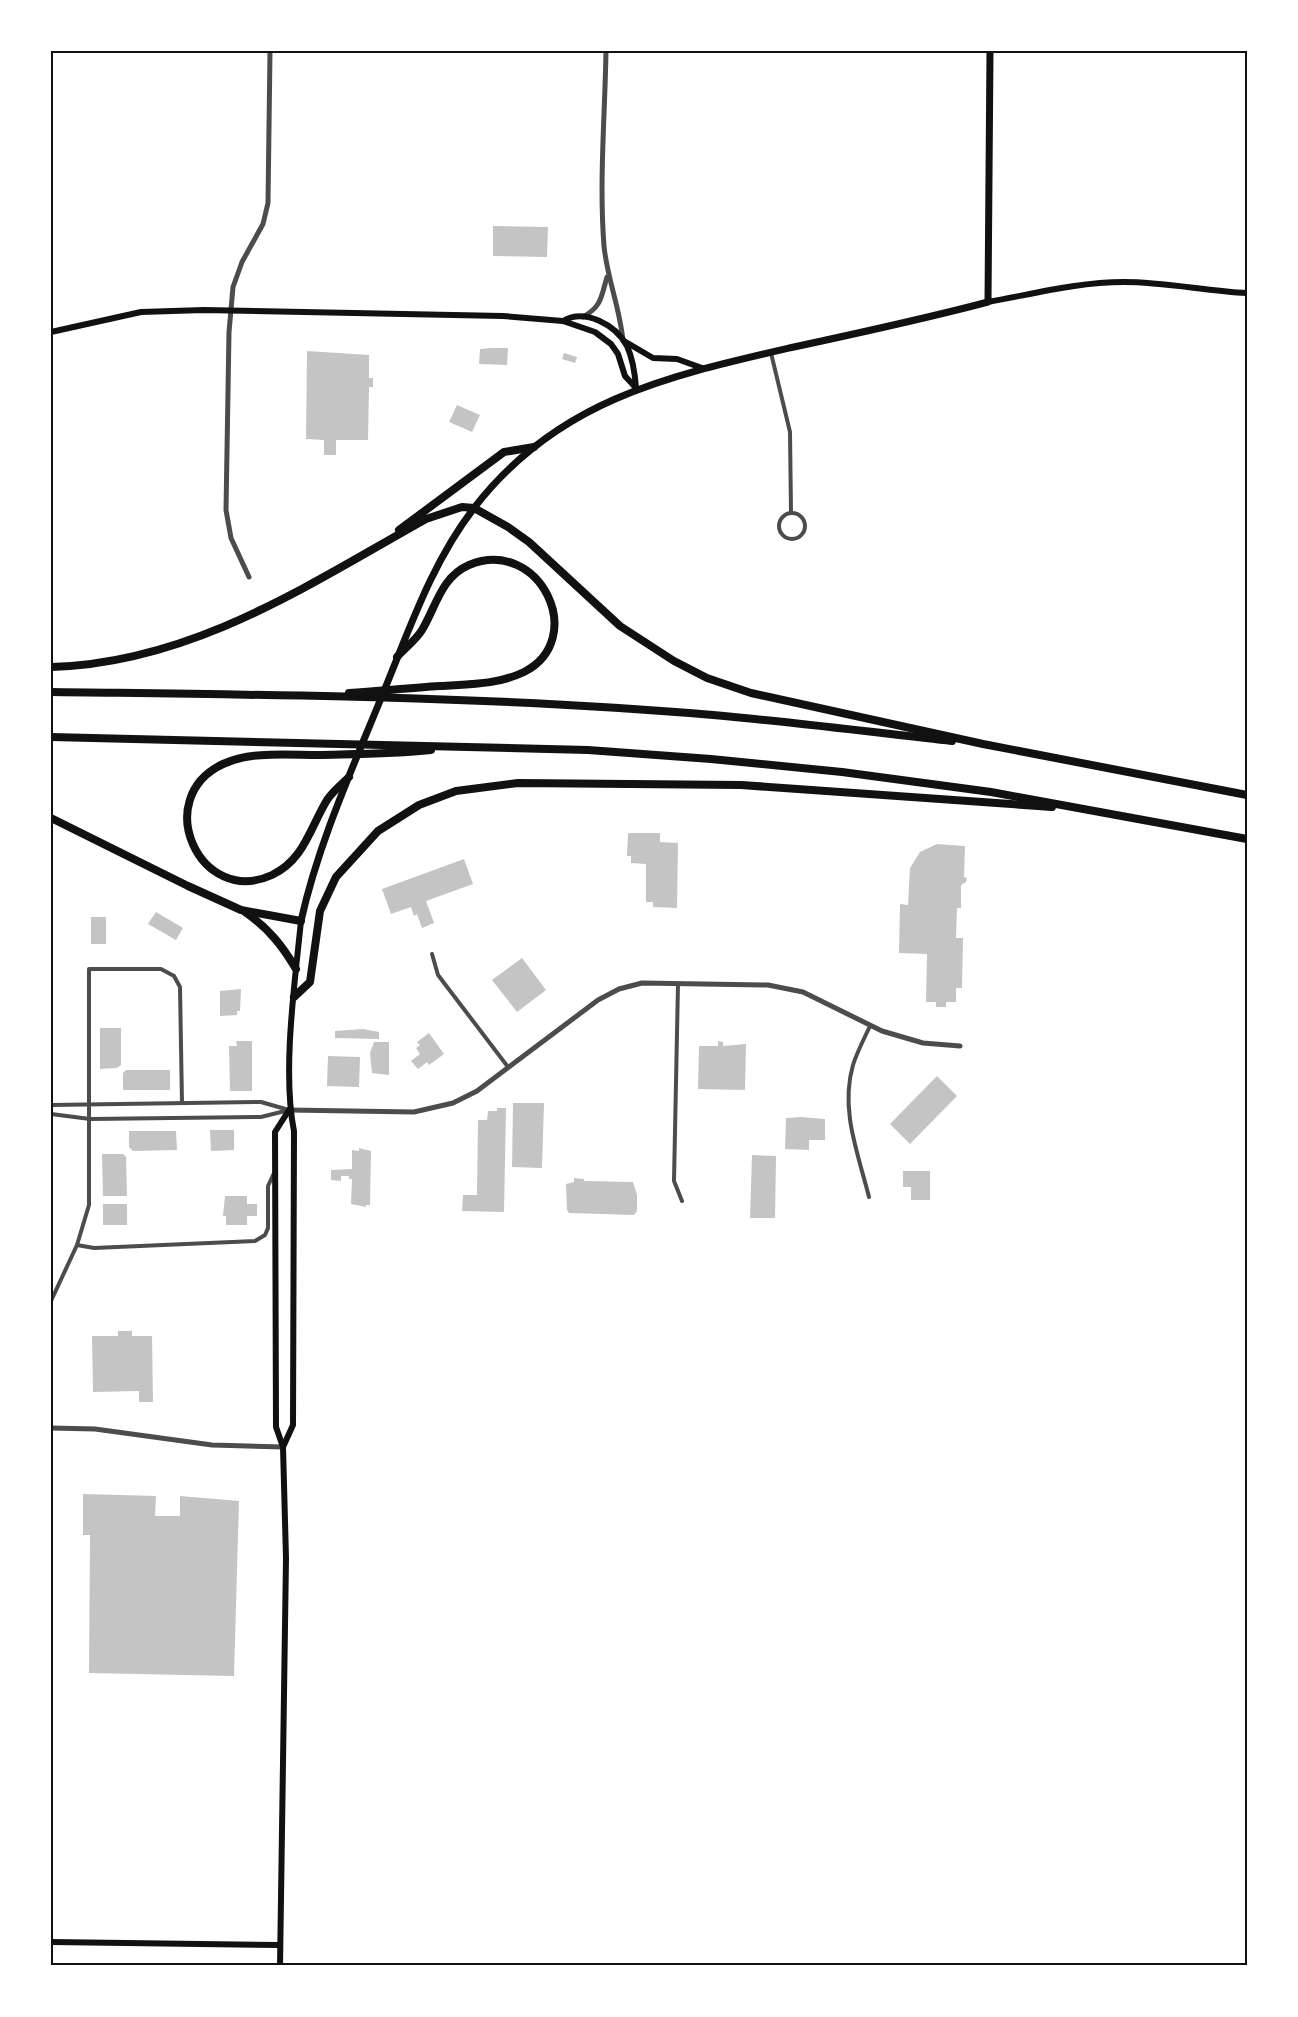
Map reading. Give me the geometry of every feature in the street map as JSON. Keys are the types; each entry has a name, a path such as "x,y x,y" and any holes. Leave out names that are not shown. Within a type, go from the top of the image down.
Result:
{"highway":[{"path":"394,535 504,452 534,447"},
{"path":"51,667 137,656 206,636 283,599 394,535 450,509 474,508 529,542 620,626 657,651 707,678 750,693 849,712 983,744 1247,795"},
{"path":"315,696 488,684 512,677 533,667 546,651 554,620 550,598 538,579 519,566 490,561 469,565 449,580 422,631 398,657"},
{"path":"51,692 315,696 554,705 712,715 983,744"},
{"path":"51,737 588,750 804,768 991,792 1247,839"},
{"path":"349,777 326,802 299,854 290,864 270,876 250,880 228,878 199,858 190,842 186,824 191,797 201,780 224,764 267,756 397,753 468,747"},
{"path":"294,997 310,982 320,911 336,877 378,831 419,805 456,791 518,783 741,785 1086,810"},
{"path":"51,818 241,910 265,926 282,944 296,969"},
{"path":"241,910 301,921"}],"main road":[{"path":"988,302 990,51"},
{"path":"283,1447 293,1425 294,1131 289,1110 294,997 301,921 316,864 394,666 437,566 474,508 507,471 534,447 580,416 636,388 702,368 988,302 1068,287 1114,282 1154,283 1247,293"},
{"path":"51,332 141,312 231,310 503,316 563,321 595,332 606,339 616,350 625,375 636,388"},
{"path":"563,321 571,316 583,317 600,321 613,330 623,341 630,355 636,388"},
{"path":"623,341 653,358 677,359 702,368"},
{"path":"280,1966 286,1569 283,1447 276,1427 275,1132 289,1110"},
{"path":"51,1942 280,1945"}],"street":[{"path":"249,577 231,538 226,510 231,310 236,276 263,224 268,203 270,51"},
{"path":"606,51 604,228 608,276 621,321 623,341"},
{"path":"583,317 596,309 600,303 608,276"},
{"path":"771,352 790,432 791,512"},
{"path":"791,512 801,516 805,525 802,535 793,539 783,536 778,526 782,517 791,512"},
{"path":"432,954 438,975 508,1067"},
{"path":"51,1301 77,1245 89,1205 89,969 161,969 174,976 180,987 182,1102"},
{"path":"51,1114 90,1119 261,1117 289,1110 414,1112 441,1107 477,1091 598,1000 619,989 642,983 756,984 803,992 832,1004 870,1026 923,1043 960,1046"},
{"path":"678,983 674,1180 682,1202"},
{"path":"869,1197 850,1124 848,1094 854,1065 870,1026"},
{"path":"51,1106 261,1102 289,1110"},
{"path":"77,1245 94,1248 255,1241 265,1235 268,1228 268,1185 275,1170"},
{"path":"51,1428 89,1429 212,1445 283,1447"}],"building":[{"path":"493,226 548,227 547,257 493,256"},
{"path":"508,348 507,365 479,364 480,349"},
{"path":"307,351 369,355 369,378 373,378 373,387 369,387 368,440 336,440 336,455 324,455 324,440 306,439"},
{"path":"564,353 577,357 575,363 562,359"},
{"path":"457,405 480,415 472,432 449,422"},
{"path":"628,833 660,833 660,842 678,843 677,908 653,907 653,902 646,902 646,864 631,863 631,856 627,856"},
{"path":"937,844 965,846 964,877 967,878 966,882 961,885 961,908 957,908 956,938 963,938 962,988 956,988 956,1002 946,1002 946,1007 936,1007 936,1002 926,1002 927,954 899,953 900,904 908,905 910,868 920,852"},
{"path":"464,859 473,884 426,901 434,923 422,928 417,914 414,916 411,907 391,914 382,889"},
{"path":"156,912 183,928 176,940 148,924"},
{"path":"91,917 106,917 106,944 91,944"},
{"path":"522,958 546,990 517,1012 492,980"},
{"path":"241,989 240,1011 237,1011 237,1015 220,1016 220,991"},
{"path":"100,1028 121,1028 121,1065 117,1068 100,1069"},
{"path":"363,1029 379,1032 379,1039 335,1038 335,1031"},
{"path":"429,1033 444,1054 429,1065 427,1062 418,1069 411,1061 420,1054 416,1048 420,1045 417,1042"},
{"path":"236,1041 252,1041 252,1091 230,1091 229,1046 237,1046"},
{"path":"718,1041 723,1042 723,1046 746,1044 745,1090 698,1089 699,1046 718,1046"},
{"path":"374,1042 389,1042 389,1075 372,1073 370,1053"},
{"path":"328,1056 360,1057 359,1087 327,1086"},
{"path":"126,1070 170,1070 170,1090 123,1090 123,1073"},
{"path":"937,1076 957,1096 910,1144 890,1124"},
{"path":"513,1103 544,1103 542,1168 512,1167"},
{"path":"497,1108 506,1108 504,1212 462,1211 463,1195 477,1195 478,1120 487,1120 488,1111 497,1111"},
{"path":"786,1118 825,1119 825,1140 809,1140 809,1150 785,1149"},
{"path":"210,1130 234,1130 234,1150 211,1151"},
{"path":"129,1131 176,1131 177,1150 133,1151 129,1147"},
{"path":"359,1148 371,1151 370,1205 366,1207 351,1204 352,1179 349,1179 349,1176 341,1176 341,1181 331,1180 331,1170 352,1169 352,1150 359,1151"},
{"path":"102,1154 123,1154 126,1157 127,1196 103,1196"},
{"path":"752,1155 776,1156 775,1218 750,1218"},
{"path":"903,1171 930,1171 930,1200 911,1200 911,1187 903,1187"},
{"path":"574,1178 584,1179 584,1181 633,1182 637,1195 637,1211 634,1215 569,1213 566,1184 574,1182"},
{"path":"225,1196 247,1196 247,1204 257,1204 257,1216 247,1216 247,1225 226,1225 226,1216 223,1216"},
{"path":"103,1204 127,1204 127,1225 103,1225"},
{"path":"118,1331 132,1331 132,1336 152,1336 153,1402 139,1402 139,1391 93,1392 92,1336 118,1336"},
{"path":"83,1494 156,1496 155,1516 180,1516 180,1496 239,1501 234,1676 89,1673 90,1535 83,1535"}]}
